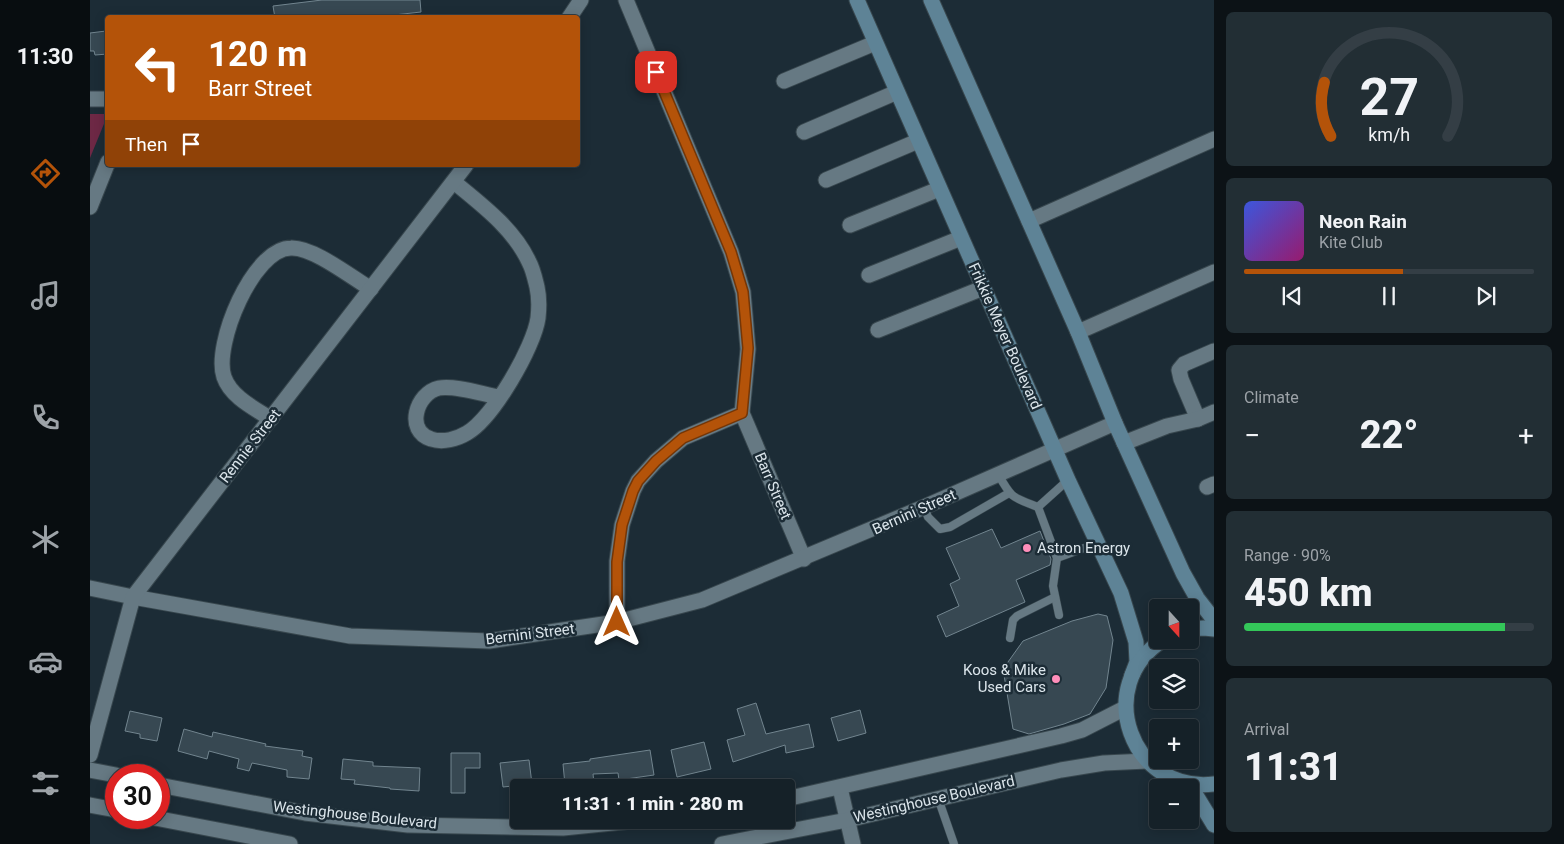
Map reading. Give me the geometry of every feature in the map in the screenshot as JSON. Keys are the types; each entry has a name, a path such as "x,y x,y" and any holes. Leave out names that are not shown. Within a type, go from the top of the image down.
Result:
{"main road":[{"name":"Frikkie Meyer Boulevard","path":"856,0 1068,480 1121,593 1134,633 1137,662 1127,691 1125,708"},
{"path":"932,0 1078,332 1124,444 1182,573 1197,598 1214,620"},
{"path":"1199,628 1214,629"},
{"path":"1132,675 1150,649"},
{"path":"1125,708 1128,727 1136,746 1147,761 1166,776 1175,779"},
{"path":"1199,785 1214,784"},
{"path":"1199,800 1214,825"}],"street":[{"path":"571,15 580,0"},
{"name":"Barr Street","path":"626,0 731,252 743,292 748,348 742,413 804,558"},
{"path":"784,81 875,43"},
{"path":"804,132 897,92"},
{"path":"90,99 105,99"},
{"path":"1029,221 1214,139"},
{"path":"826,180 918,141"},
{"path":"90,206 106,167"},
{"name":"Rennie Street","path":"90,755 134,598 465,167"},
{"path":"454,182 492,213 516,241 530,262 538,290 538,319 516,372 499,397 484,418 469,432 456,438 438,440 425,436 419,430 416,416 420,401 431,391 448,388 499,397"},
{"path":"850,226 939,189"},
{"path":"869,275 961,238"},
{"path":"271,420 234,393 226,383 223,374 222,357 227,332 234,309 249,282 267,260 278,252 288,248 298,248 332,265 371,289"},
{"path":"1078,332 1214,272"},
{"path":"878,330 983,288"},
{"path":"1198,419 1179,370 1184,364 1214,350"},
{"path":"1124,444 1168,426 1198,419 1214,412"},
{"path":"617,622 617,562 622,525 638,481 656,461 683,438 742,413"},
{"name":"Bernini Street","path":"90,588 134,598 350,636 488,641 617,622 702,600 924,508 1115,423"},
{"path":"795,798 1062,736 1082,730 1125,708"},
{"name":"Westinghouse Boulevard","path":"722,844 848,820 1061,770 1104,763 1147,761"},
{"path":"90,770 105,773"},
{"name":"Westinghouse Boulevard","path":"170,787 305,813 408,825 510,827"},
{"path":"840,788 853,844"},
{"path":"90,805 105,808"},
{"path":"170,821 290,844"}],"lane":[{"path":"998,474 1009,493 1018,500 1038,507"},
{"path":"1038,507 1068,480"},
{"path":"924,508 928,517 940,529 950,527 1009,493"},
{"path":"1038,507 1057,558 1054,580 1059,614"},
{"path":"1057,558 1098,543"},
{"path":"1010,638 1013,620 1017,616 1055,597"},
{"path":"938,798 954,844"}],"shaded area":[{"path":"90,114 105,114 105,121 90,158"}],"building":[{"path":"322,0 420,0 421,12 394,15 274,15 273,6"},
{"path":"105,31 105,54 95,55 94,51 90,51 90,33"},
{"path":"992,529 1001,548 1040,531 1051,559 1050,565 1016,580 1025,602 946,637 937,616 959,606 950,584 960,579 946,548"},
{"name":"Koos & Mike Used Cars","path":"1098,614 1107,616 1113,640 1106,688 1090,714 1029,734 1013,729 1003,669 1023,641 1072,621"},
{"path":"756,703 766,734 809,724 814,747 786,753 785,745 733,762 727,740 745,735 737,709"},
{"path":"860,710 866,733 838,741 831,718"},
{"path":"130,711 162,718 157,741 140,738 140,734 125,731"},
{"path":"184,729 212,737 213,732 266,744 265,746 303,751 302,756 312,758 309,779 287,777 287,770 252,763 249,771 237,768 239,759 209,751 207,759 178,751"},
{"path":"704,742 711,769 677,777 671,750"},
{"path":"650,750 654,775 619,779 618,773 593,774 594,779 564,779 563,764 590,761 590,759"},
{"path":"451,753 480,753 480,768 465,768 465,793 451,793"},
{"path":"343,759 373,762 373,766 420,768 419,791 354,784 355,780 341,779"},
{"path":"529,760 531,779 510,779 510,786 503,787 500,763"}],"place":[{"name":"Astron Energy","path":"1027,548"},
{"name":"Koos & Mike Used Cars","path":"1056,679"}],"route":[{"path":"617,622 617,562 622,525 633,491 638,481 656,461 683,438 742,413 748,348 743,292 731,252 656,72"}]}
